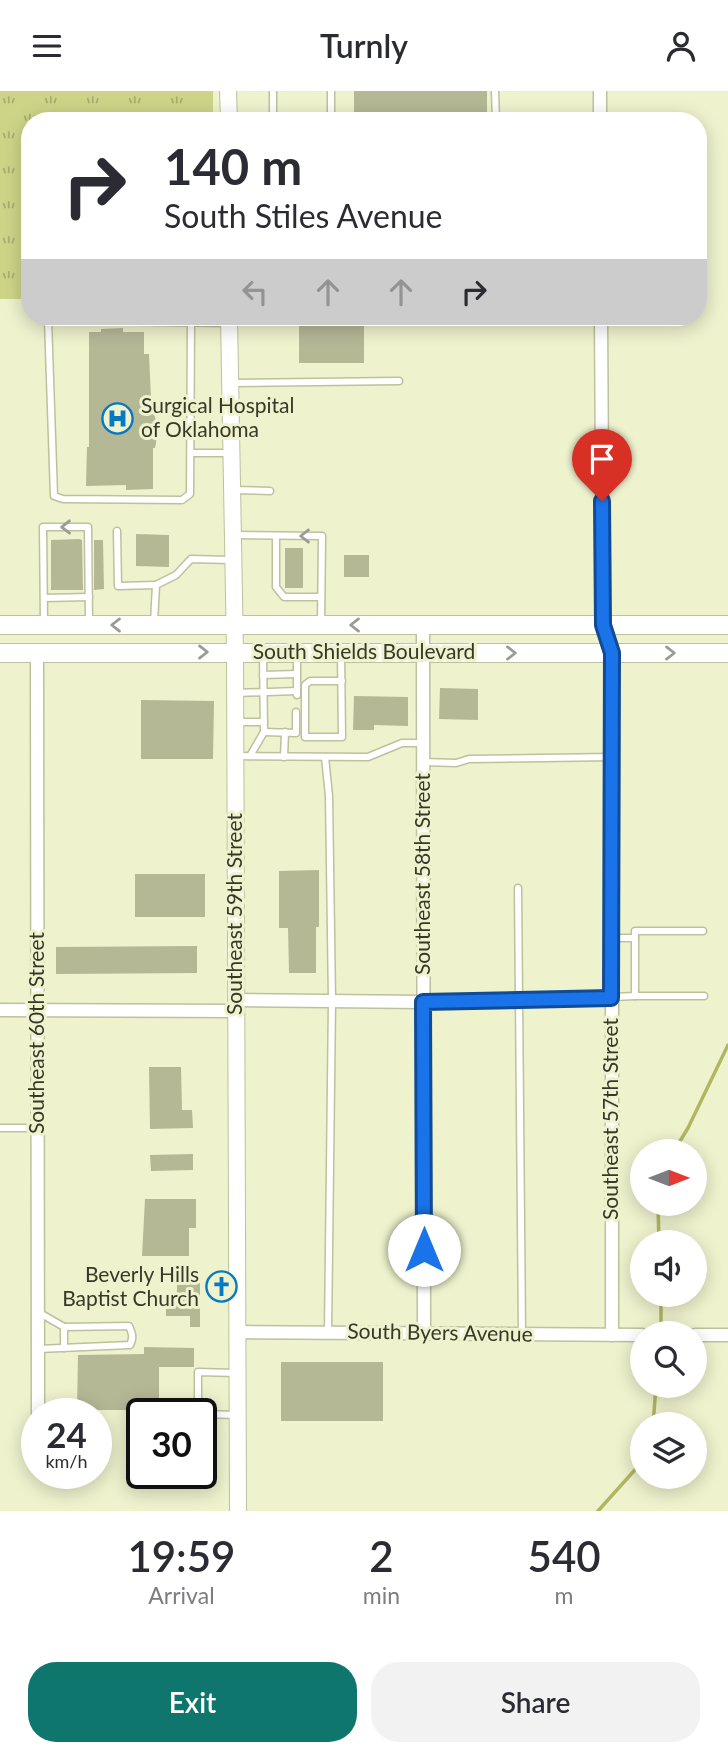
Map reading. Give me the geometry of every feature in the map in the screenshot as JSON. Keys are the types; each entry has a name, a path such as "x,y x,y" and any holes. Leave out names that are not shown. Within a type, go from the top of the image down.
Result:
{"main road":[{"path":"228,91 229,112"},
{"name":"Southeast 59th Street","path":"229,326 234,722 242,757 235,1005 238,1511"},
{"name":"South Shields Boulevard","path":"0,625 728,625"},
{"name":"South Shields Boulevard","path":"0,653 728,653"}],"street":[{"path":"600,91 600,112"},
{"name":"Southeast 57th Street","path":"601,326 603,625 612,653 612,1335"},
{"name":"Southeast 58th Street","path":"423,625 424,1333"},
{"name":"Southeast 60th Street","path":"37,653 38,1398"},
{"path":"0,1010 332,1001 611,998"},
{"name":"South Byers Avenue","path":"237,1332 630,1335"},
{"path":"707,1335 728,1335"}],"lane":[{"path":"273,91 273,112"},
{"path":"331,91 331,112"},
{"path":"495,91 496,112"},
{"path":"48,326 54,496 63,499 182,500 190,494 191,326"},
{"path":"230,383 399,381"},
{"path":"191,453 230,453"},
{"path":"232,491 270,491"},
{"path":"44,625 43,527 88,527 89,625"},
{"path":"117,531 118,586 156,585 176,575 191,559 233,561"},
{"path":"232,535 321,536 321,625"},
{"path":"276,536 276,587 284,597 321,597"},
{"path":"154,625 156,585"},
{"path":"44,598 89,597"},
{"path":"242,757 264,732 263,652"},
{"path":"234,693 297,693 297,652"},
{"path":"341,652 342,681 342,737 305,737 305,685 310,681 342,681"},
{"path":"263,675 296,674"},
{"path":"264,732 296,733 296,712"},
{"path":"234,722 264,722"},
{"path":"284,757 285,732"},
{"path":"242,757 368,757 402,743 423,743"},
{"path":"325,757 329,796 332,1001 328,1332"},
{"path":"423,762 612,757"},
{"path":"518,888 522,1334"},
{"path":"635,996 635,931 703,931"},
{"path":"611,938 635,938"},
{"path":"611,998 704,996"},
{"path":"0,1128 37,1128"},
{"path":"38,1311 64,1327 128,1326 133,1340 130,1345 38,1349"},
{"path":"64,1327 64,1348"},
{"path":"238,1373 198,1372 198,1414 238,1415"}],"green space":[{"path":"0,91 213,91 213,112 21,112 21,299 0,299"}],"building":[{"path":"354,91 487,91 487,112 354,112"},
{"path":"299,326 364,326 364,363 299,363"},
{"path":"123,328 123,332 144,332 144,354 149,354 151,399 157,426 153,448 153,489 126,490 126,485 86,486 89,447 89,332"},
{"path":"136,534 169,535 169,567 136,566"},
{"path":"51,540 82,540 83,590 51,590"},
{"path":"94,540 103,540 104,589 94,590"},
{"path":"285,548 303,548 303,588 285,588"},
{"path":"344,555 369,555 369,577 344,577"},
{"path":"440,688 478,689 478,720 439,719"},
{"path":"354,696 408,697 408,726 374,725 374,730 353,730"},
{"path":"141,700 214,701 213,759 141,759"},
{"path":"319,870 316,973 289,973 288,928 279,928 279,871"},
{"path":"135,874 205,874 205,917 135,917"},
{"path":"197,946 197,973 56,974 56,947"},
{"path":"149,1067 181,1067 182,1110 192,1110 193,1128 150,1129"},
{"path":"193,1154 193,1170 151,1171 150,1155"},
{"path":"145,1199 196,1199 196,1228 189,1228 189,1256 142,1256"},
{"path":"177,1283 200,1283 200,1327 190,1327 190,1316 166,1316 166,1293 177,1293"},
{"path":"144,1347 194,1348 194,1367 159,1367 159,1398 126,1398 126,1410 112,1410 112,1398 77,1398 78,1355 144,1354"},
{"path":"281,1362 383,1362 383,1421 281,1421"}],"waterway":[{"path":"681,1139 728,1045"},
{"path":"658,1216 659,1230"},
{"path":"661,1307 661,1321"},
{"path":"654,1412 655,1398"},
{"path":"598,1511 630,1475"}],"place":[{"name":"Surgical Hospital of Oklahoma","path":"118,418"},
{"name":"Beverly Hills Baptist Church","path":"222,1287"}],"route":[{"path":"424,1250 423,1002 611,998 612,653 603,625 602,501"}]}
